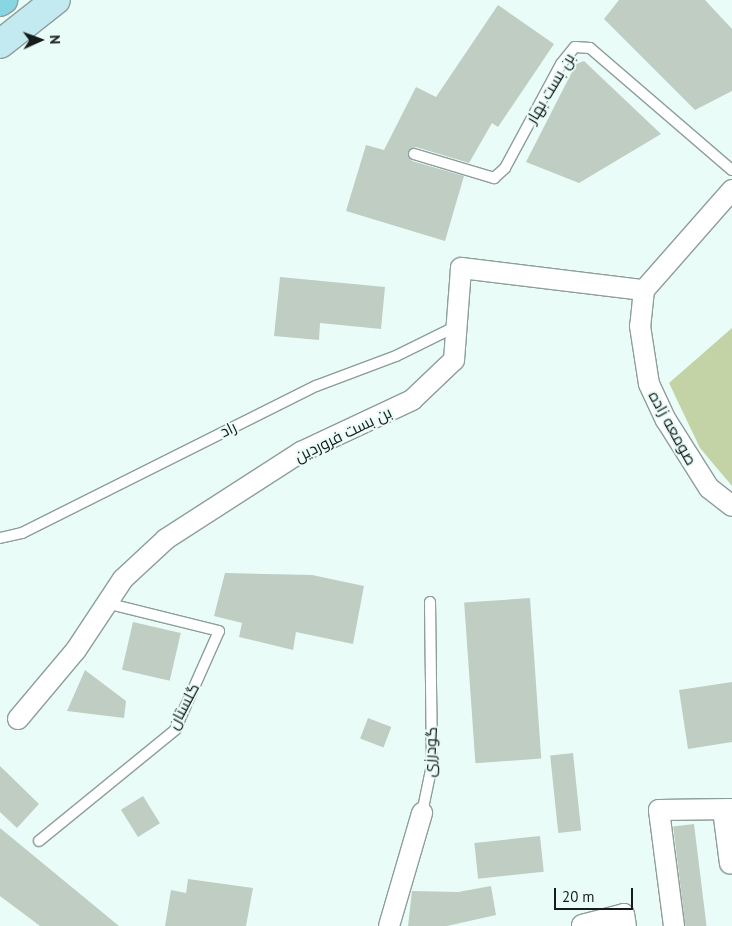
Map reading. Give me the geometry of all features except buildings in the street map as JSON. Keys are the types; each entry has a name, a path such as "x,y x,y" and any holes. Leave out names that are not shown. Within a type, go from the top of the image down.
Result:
{"main road":[{"path":"0,44 56,0"}],"street":[{"path":"644,290 732,190"},
{"name":"بن بست فروردین","path":"18,719 76,650 124,579 166,539 206,511 301,452 359,429 412,400 454,360 459,325 461,268 644,290"},
{"name":"صومعه زاده","path":"644,290 640,326 649,384 687,458 710,488 732,506"},
{"path":"674,926 659,810 728,810 730,864"},
{"name":"گودرزی","path":"389,926 422,813"},
{"path":"582,925 624,914 626,926"}],"lane":[{"name":"بن بست بهار","path":"414,154 494,178 505,168 561,64 575,47 590,48 732,170"},
{"name":"راد","path":"0,538 22,533 316,386 396,356 459,325"},
{"name":"گودرزی","path":"422,813 432,765 430,602"},
{"name":"گلستان","path":"39,841 174,730 219,631 106,603"}],"green space":[{"path":"732,328 732,486 700,448 669,383"}]}
